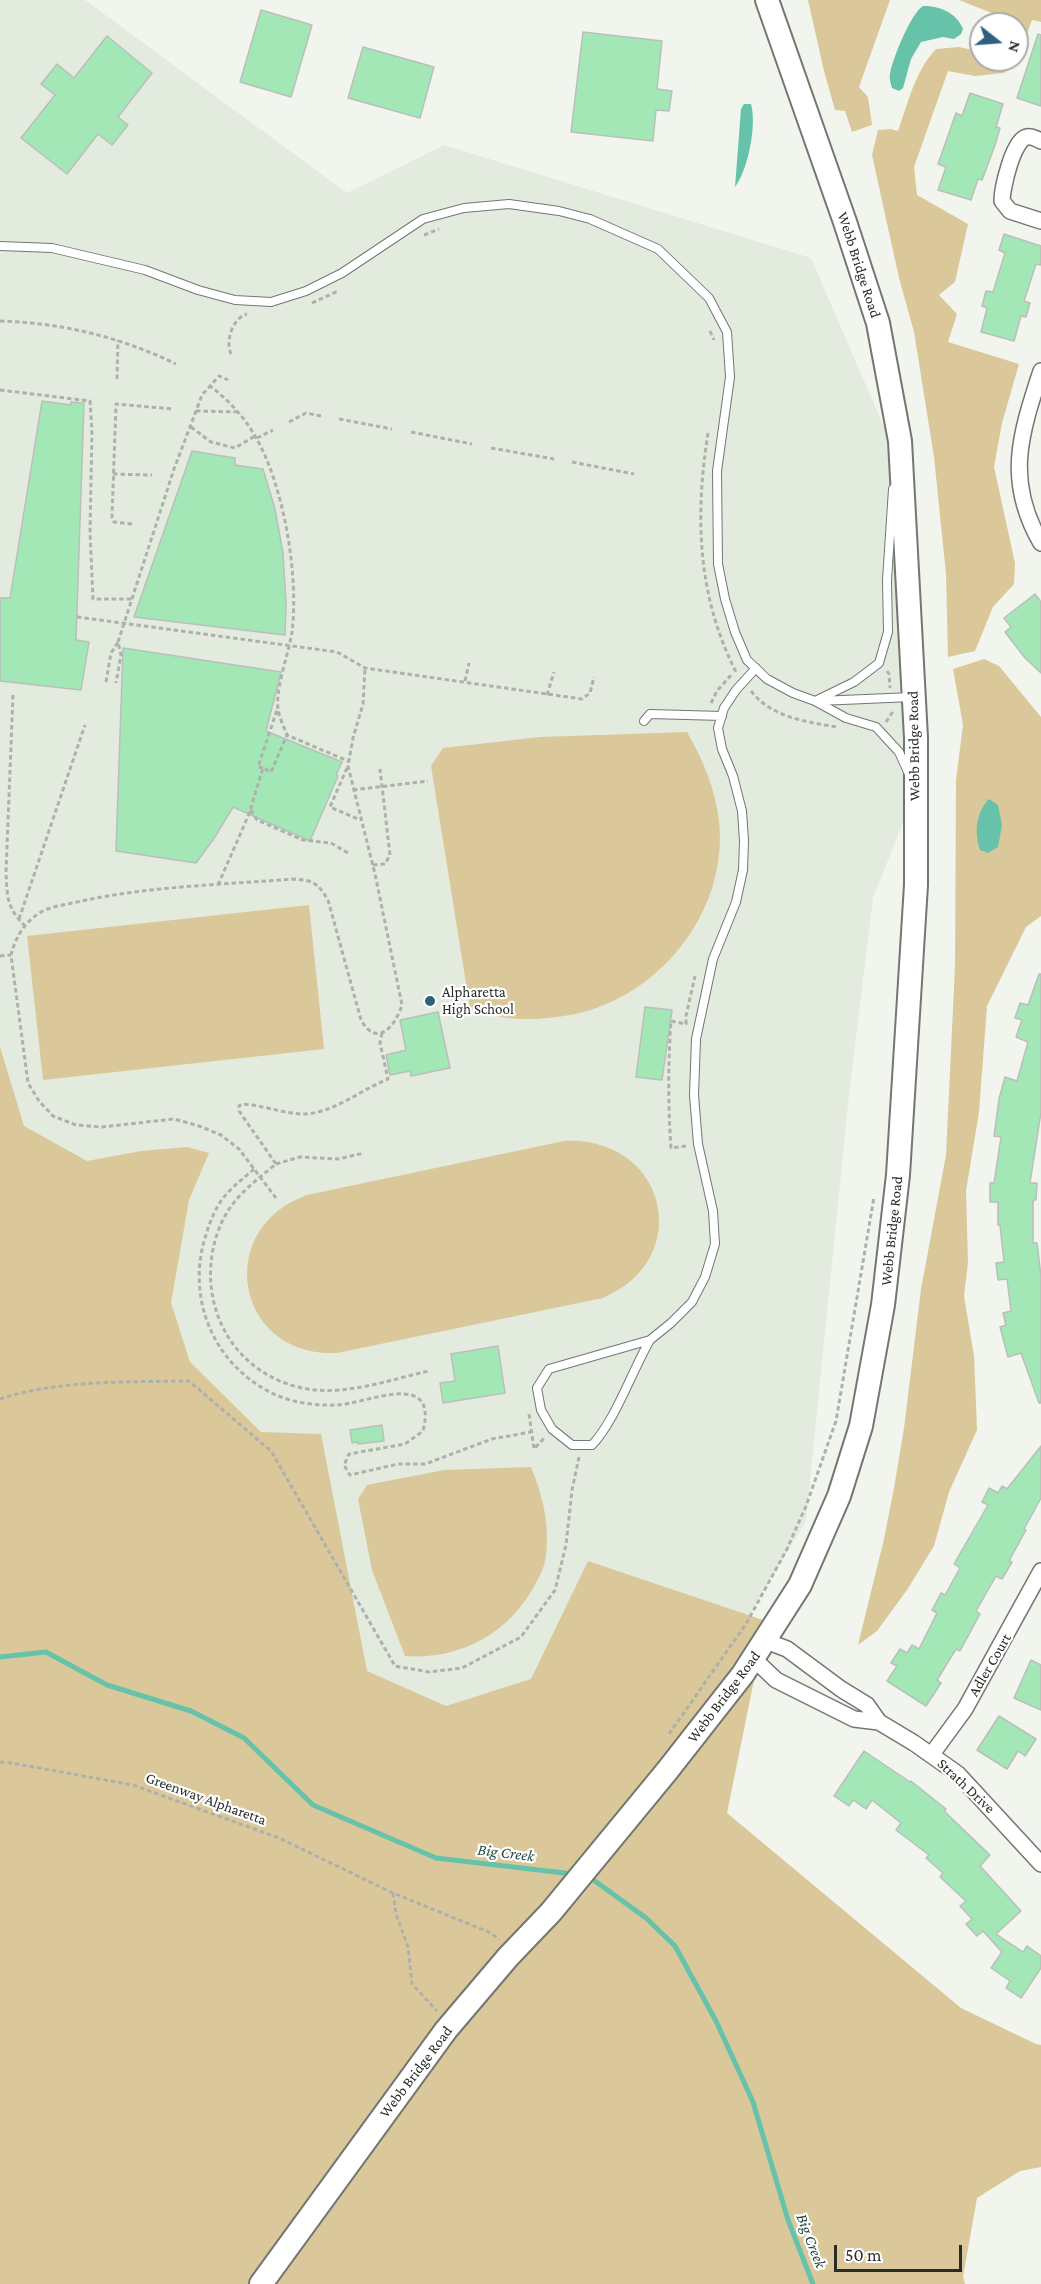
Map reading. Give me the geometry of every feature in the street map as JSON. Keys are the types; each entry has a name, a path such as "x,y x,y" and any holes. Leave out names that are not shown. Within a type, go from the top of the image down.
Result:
{"street":[{"name":"Webb Bridge Road","path":"261,2284 446,2031 508,1957 551,1912 706,1723 760,1650 800,1585 839,1496 861,1426 883,1305 899,1163 916,885 914,697 900,441 878,322 842,211 767,0"},
{"path":"1041,141 1029,136 1018,145 1002,195 1002,201 1010,211 1041,221"},
{"path":"1041,372 1021,433 1019,467 1024,505 1030,525 1041,543"},
{"name":"Adler Court","path":"932,1755 965,1709 1041,1572"},
{"name":"Strath Drive","path":"879,1722 861,1722 776,1680 760,1650 787,1649 867,1705 879,1722 958,1774 1041,1864"}],"lane":[{"path":"0,246 52,248 145,270 198,290 234,300 271,302 306,291 342,273 423,219 464,208 509,204 559,211 590,219 658,249 709,298 727,332 730,377 717,471 718,564 725,599 747,660 767,679 793,693 846,718 876,727 899,752 916,790"},
{"path":"815,702 854,682 879,663 888,632 887,580 890,507 900,441"},
{"path":"650,1341 549,1368 537,1388 541,1410 552,1429 572,1444 592,1445 602,1435 650,1341 692,1302 705,1277 715,1244 713,1212 698,1144 694,1095 696,1039 713,959 735,902 742,870 744,842 742,811 733,776 722,749 718,728 724,708 756,668"},
{"path":"815,702 914,697"},
{"path":"644,721 650,714 722,716"},
{"path":"837,1710 847,1692"}],"path":[{"path":"0,321 61,326 92,332 138,346 176,364"},
{"path":"710,331 714,344"},
{"path":"117,379 118,340"},
{"path":"106,682 111,653 118,642 174,469 196,411 209,385 219,376 228,380"},
{"path":"209,385 239,412 256,437 270,466 278,493 291,565 292,632 277,708 258,766 271,772 287,735 277,708"},
{"path":"0,390 90,401 92,432 90,532 93,599 131,599"},
{"path":"132,524 119,524 112,518 116,404 173,409"},
{"path":"196,411 239,412"},
{"path":"289,422 306,413 321,416"},
{"path":"339,419 392,429"},
{"path":"710,423 699,514 702,548 706,584 714,619 735,671 759,701 777,712 843,729"},
{"path":"190,427 212,442 235,448 273,430"},
{"path":"411,432 472,444"},
{"path":"490,448 554,459"},
{"path":"572,462 634,474"},
{"path":"113,474 152,475"},
{"path":"77,617 337,652 365,668 465,681 547,695 582,699 590,693 594,677"},
{"path":"116,683 121,655 118,642"},
{"path":"465,681 469,663"},
{"path":"276,1164 239,1111 240,1104 259,1105 303,1114 325,1110 388,1079 380,1043 382,1033 398,1018 402,1005 373,865 348,766 363,704 365,668"},
{"path":"708,716 717,691 735,671"},
{"path":"547,695 554,672"},
{"path":"13,695 7,897 13,914 25,926"},
{"path":"19,920 85,725"},
{"path":"287,735 348,761"},
{"path":"348,766 330,807 360,820"},
{"path":"218,885 250,808 263,768"},
{"path":"373,865 385,864 389,860 380,769"},
{"path":"353,790 428,781"},
{"path":"250,808 257,820 303,840 331,843 348,853"},
{"path":"276,1198 239,1149 221,1135 199,1126 174,1119 102,1126 76,1125 53,1116 39,1101 28,1083 11,956 15,938 38,913 54,907 121,892 293,879 307,880 320,886 328,900 361,1020 366,1029 372,1033 382,1033"},
{"path":"0,956 11,956"},
{"path":"689,1155 686,1146 671,1148 668,1110 670,1039 671,1021 686,1024 690,996 698,967"},
{"path":"364,1153 338,1159 300,1157 276,1164 234,1202 222,1222 214,1244 210,1283 214,1306 231,1341 247,1359 281,1382 300,1388 346,1389 429,1371"},
{"path":"255,1169 223,1198 210,1221 202,1249 198,1277 203,1308 213,1338 228,1359 245,1376 268,1391 292,1401 316,1405 339,1405 402,1392 414,1396 423,1406 426,1420 423,1431 405,1444 349,1454 344,1465 350,1475 398,1464 425,1464 492,1439 531,1432"},
{"path":"666,1738 746,1624 787,1549 806,1506 836,1421 874,1197"},
{"path":"0,1399 20,1392 102,1383 189,1381 272,1451 395,1666 429,1671 462,1668 521,1637 543,1608 555,1590 566,1545 572,1490 583,1445"},
{"path":"528,1409 534,1449 552,1429"},
{"name":"Greenway Alpharetta","path":"0,1762 133,1785 279,1838 393,1893 492,1933 499,1939 492,1947"},
{"path":"393,1893 396,1914 408,1947 412,1984 439,2016 445,2007"}],"shaded area":[{"name":"Alpharetta High School","path":"0,0 85,0 347,193 444,145 811,258 900,464 916,790 873,898 848,1104 806,1521 632,1810 409,1732 0,1255"},
{"path":"808,0 890,0 859,87 868,97 872,125 852,132 845,111 835,110"},
{"path":"959,0 1041,0 1041,22 1032,20 1029,29 1029,12 989,12"},
{"path":"923,6 936,7 947,12 957,19 963,29 961,34 954,39 943,37 921,42 911,59 903,88 899,91 892,88 890,78 892,67 908,27"},
{"path":"959,47 969,49 969,72 1005,72 975,76 948,71 914,167 917,195 968,224 955,282 939,295 957,314 948,342 1019,364 1002,423 994,467 1015,563 1014,584 993,607 975,651 948,657 946,574 934,457 914,332 899,278 872,155 878,130 898,131 913,88 923,67 936,49"},
{"path":"744,104 751,104 752,135 744,170 735,187 741,109"},
{"path":"984,659 999,666 1041,717 1041,916 1026,927 987,1006 979,1112 966,1191 968,1263 964,1296 974,1356 977,1430 949,1492 934,1546 907,1590 877,1631 858,1645 894,1488 904,1428 921,1289 946,1155 955,966 956,780 963,725 953,669"},
{"path":"687,732 703,764 715,797 719,821 719,856 712,889 698,920 679,948 656,973 628,993 597,1008 564,1016 529,1019 505,1018 470,1008 431,766 443,748 540,737"},
{"path":"989,799 998,805 1002,825 998,847 988,853 980,850 977,823 981,810"},
{"path":"309,905 324,1049 43,1080 27,936"},
{"path":"0,1047 24,1126 87,1161 141,1151 187,1147 209,1153 189,1200 171,1303 190,1362 261,1432 321,1434 367,1671 446,1706 531,1679 588,1561 766,1621 727,1813 961,2008 1041,2045 1041,2167 1020,2171 977,2198 963,2277 965,2284 0,2284"},
{"path":"564,1141 599,1145 627,1158 646,1178 657,1203 659,1230 651,1256 632,1280 603,1298 337,1353 303,1349 276,1335 258,1314 248,1289 248,1261 257,1235 277,1212 307,1195"},
{"path":"531,1467 542,1501 547,1536 544,1565 532,1590 508,1620 478,1642 443,1654 405,1656 372,1570 358,1499 367,1485 444,1470"}],"building":[{"path":"261,10 312,25 291,97 240,82"},
{"path":"583,32 662,41 657,89 672,91 669,111 656,110 653,141 571,132"},
{"path":"1038,34 1041,35 1041,106 1017,98 1026,72 1029,72 1029,61"},
{"path":"107,36 152,73 118,117 128,125 112,145 98,134 67,174 21,138 55,95 41,84 57,64 74,78"},
{"path":"363,47 434,67 420,118 348,98"},
{"path":"970,93 1003,104 996,127 1000,128 995,145 982,180 978,179 971,200 938,190 946,167 938,164 956,113 962,116"},
{"path":"1004,234 1041,246 1041,265 1036,264 1024,301 1030,303 1026,317 1021,316 1014,341 981,332 987,308 982,306 986,291 993,292 1005,253 999,250"},
{"path":"42,401 71,405 71,402 84,403 76,640 89,642 81,690 0,681 0,598 10,598"},
{"path":"192,451 235,458 235,465 263,469 275,509 283,553 285,635 134,617"},
{"path":"1035,594 1041,602 1041,673 1025,658 1005,632 1011,627 1004,618"},
{"path":"123,648 281,672 266,731 342,762 310,841 233,807 196,863 116,851"},
{"path":"1039,974 1041,974 1041,1112 1030,1183 1037,1183 1036,1200 1033,1200 1033,1243 1037,1243 1041,1276 1041,1403 1039,1403 1021,1353 1008,1357 1000,1327 1006,1325 1003,1313 1011,1311 1007,1279 998,1280 996,1263 1004,1262 1000,1225 998,1225 998,1202 990,1202 990,1183 994,1183 1001,1137 994,1136 999,1099 1005,1077 1017,1081 1028,1042 1016,1037 1022,1020 1015,1018 1020,1003 1028,1005"},
{"path":"645,1007 672,1010 662,1080 636,1077"},
{"path":"438,1012 450,1068 411,1076 410,1071 390,1075 386,1055 406,1050 400,1020"},
{"path":"498,1346 505,1393 443,1403 440,1383 455,1381 451,1354"},
{"path":"382,1425 384,1441 352,1443 350,1430"},
{"path":"1041,1446 1041,1498 1009,1561 1012,1562 1002,1579 996,1576 976,1611 980,1614 960,1651 956,1649 937,1680 941,1683 926,1706 887,1681 897,1666 891,1663 900,1649 907,1653 912,1645 919,1649 937,1613 932,1610 941,1593 945,1595 960,1568 954,1564 988,1505 982,1502 989,1488 998,1493 1002,1486 1007,1489"},
{"path":"1031,1660 1041,1665 1041,1710 1014,1698"},
{"path":"999,1716 1036,1739 1025,1756 1018,1751 1007,1769 977,1750"},
{"path":"864,1751 911,1781 946,1809 944,1811 990,1855 980,1866 1021,1911 996,1934 1023,1952 1027,1946 1041,1956 1041,1968 1021,1998 1006,1988 1010,1981 991,1968 1002,1952 983,1931 977,1936 966,1924 972,1919 960,1906 966,1901 940,1877 943,1873 926,1858 929,1855 896,1830 901,1823 872,1800 866,1809 853,1800 849,1806 834,1796"}],"waterway":[{"name":"Big Creek","path":"0,1657 46,1652 107,1685 191,1711 244,1738 313,1805 436,1858 573,1874"},
{"name":"Big Creek","path":"588,1876 646,1918 675,1946 716,2021 753,2102 788,2220 813,2284"}],"place":[{"name":"Alpharetta High School","path":"430,1001"}]}
